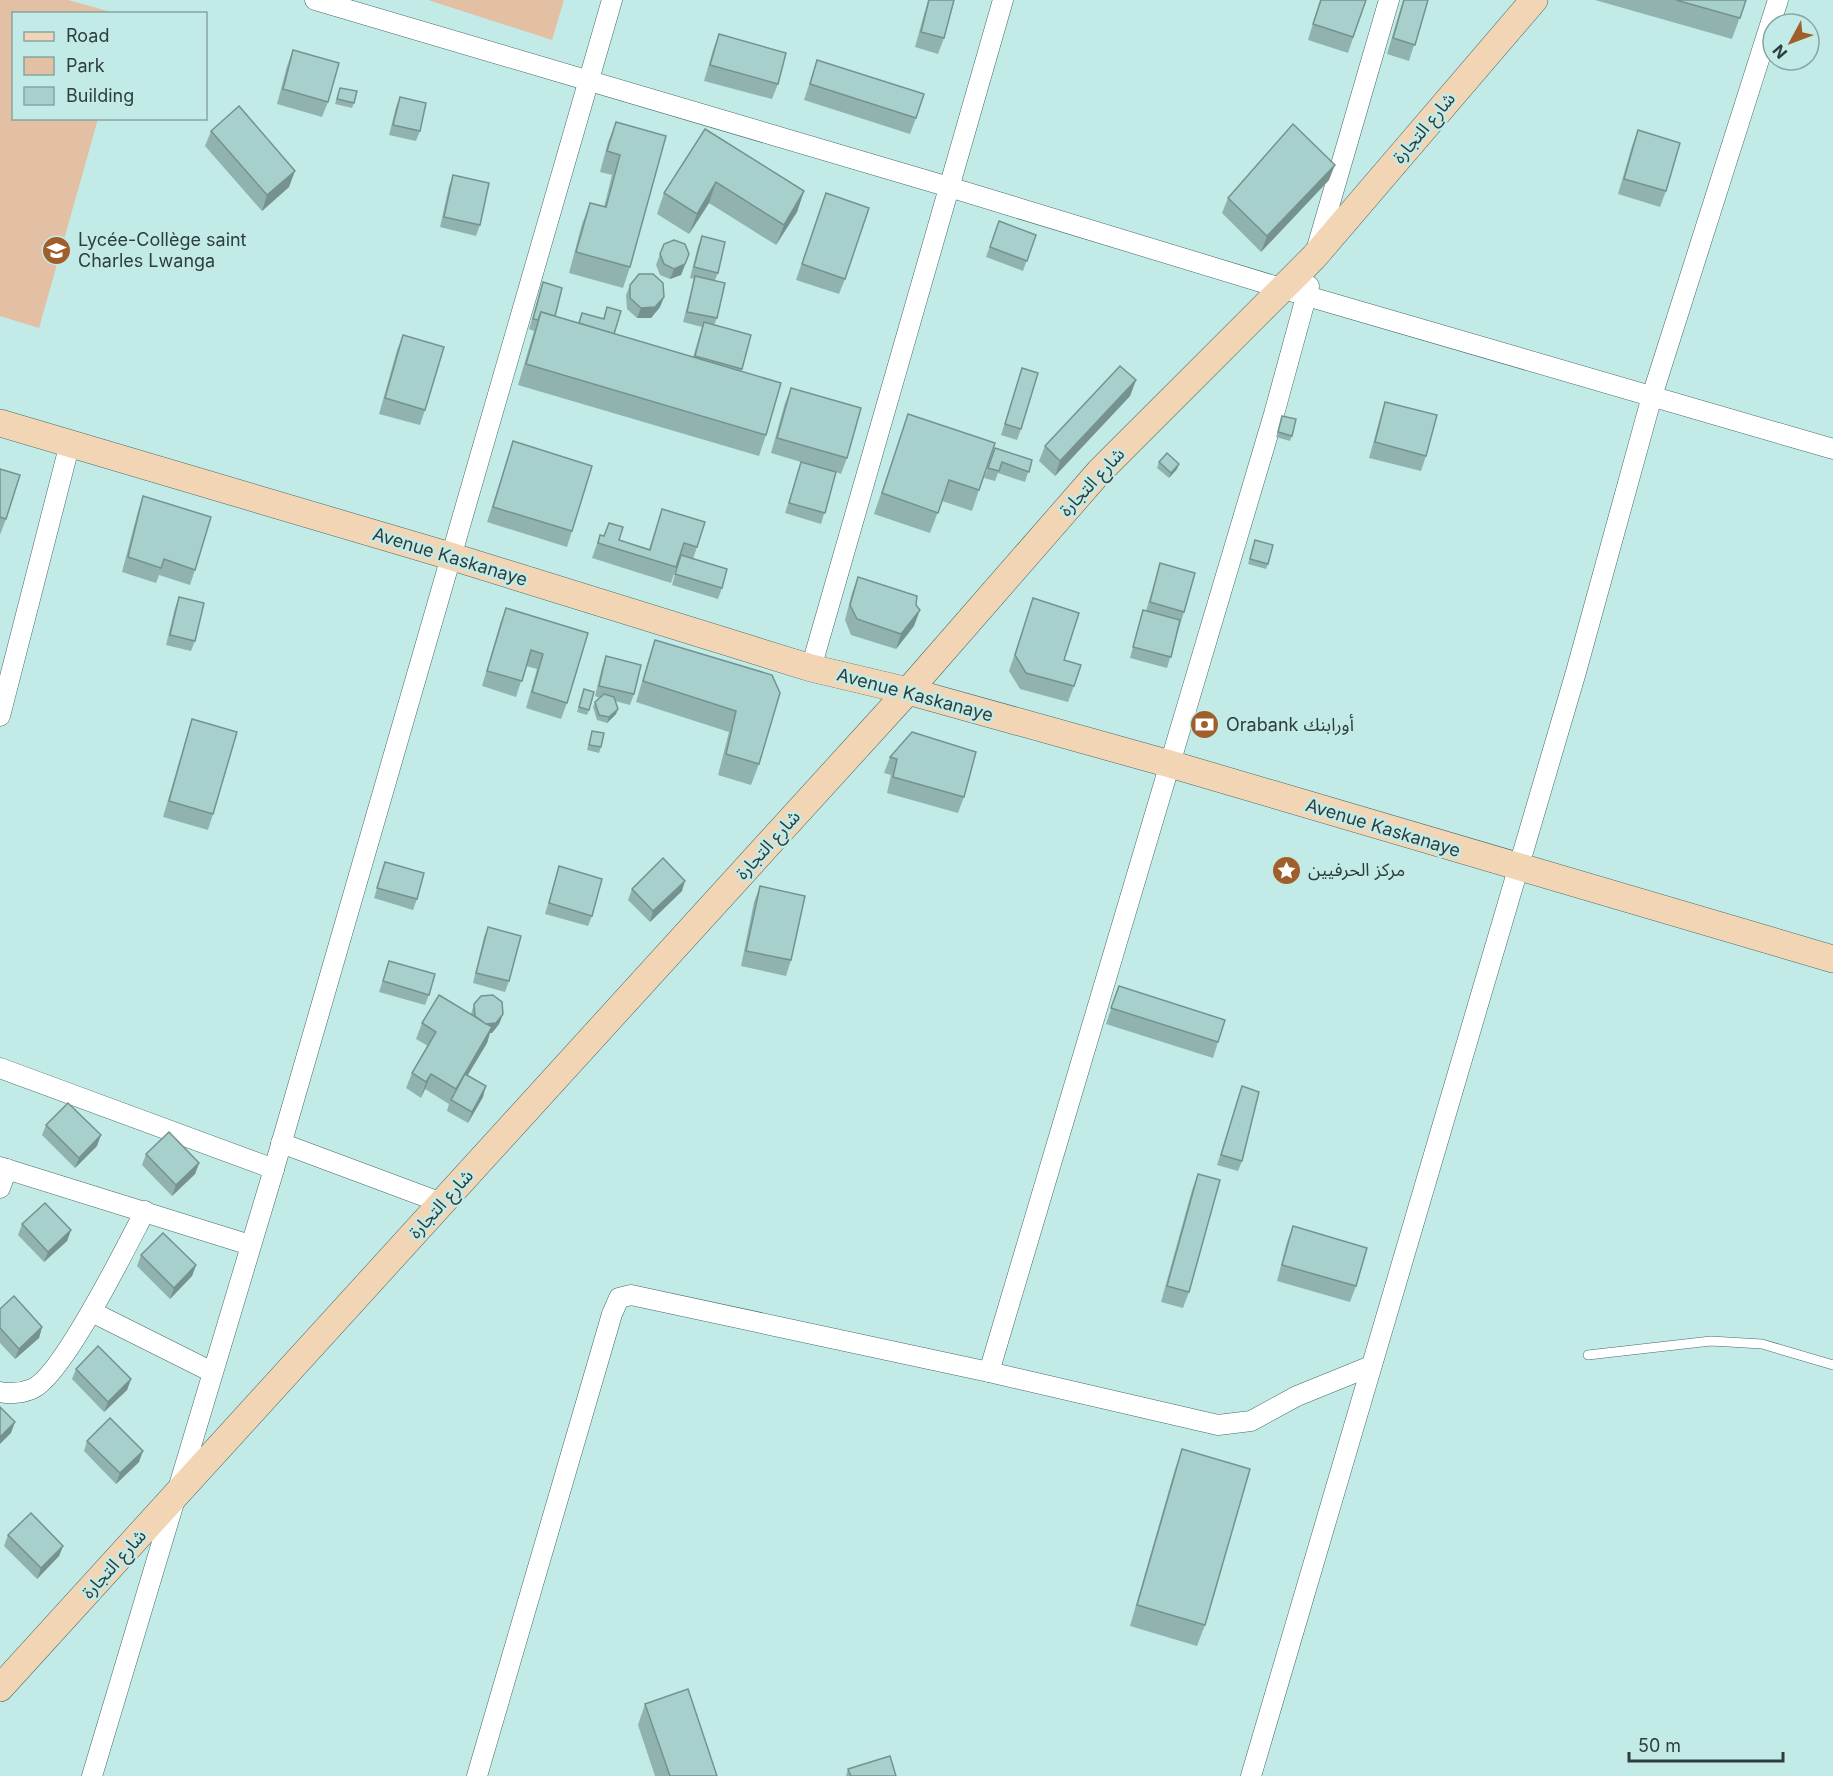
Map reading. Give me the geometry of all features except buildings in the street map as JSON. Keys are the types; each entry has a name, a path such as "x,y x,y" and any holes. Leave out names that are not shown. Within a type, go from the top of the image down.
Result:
{"street":[{"path":"315,0 1833,450"},
{"path":"92,1776 274,1169 612,0"},
{"path":"811,668 1003,0"},
{"path":"1314,257 1389,0"},
{"name":"شارع التجارة","path":"0,1688 908,691 1099,472 1295,292 1314,257 1534,0"},
{"path":"1251,1776 1519,869 1652,396 1778,0"},
{"path":"989,1372 1170,765 1295,292"},
{"name":"Avenue Kaskanaye","path":"0,423 450,556 811,668 908,691 1170,765 1519,869 1833,959"},
{"path":"0,716 70,444"},
{"path":"0,1068 274,1169"},
{"path":"281,1143 442,1203"},
{"path":"0,1188 3,1168 250,1245"},
{"path":"0,1392 9,1394 33,1389 53,1368 92,1312 145,1211"},
{"path":"477,1776 612,1314 619,1298 631,1295 989,1372 1218,1425 1251,1420 1297,1396 1371,1366"},
{"path":"92,1312 212,1372"}],"lane":[{"path":"1588,1355 1711,1341 1762,1344 1833,1365"}],"green space":[{"path":"0,0 68,0 111,12 12,12 12,120 98,120 39,328 0,316"},
{"path":"428,0 564,0 552,40"}],"place":[{"name":"Lycée-Collège saint Charles Lwanga","path":"57,250"},
{"name":"Orabank أورابنك","path":"1205,725"},
{"name":"مركز الحرفيين","path":"1287,870"}]}
